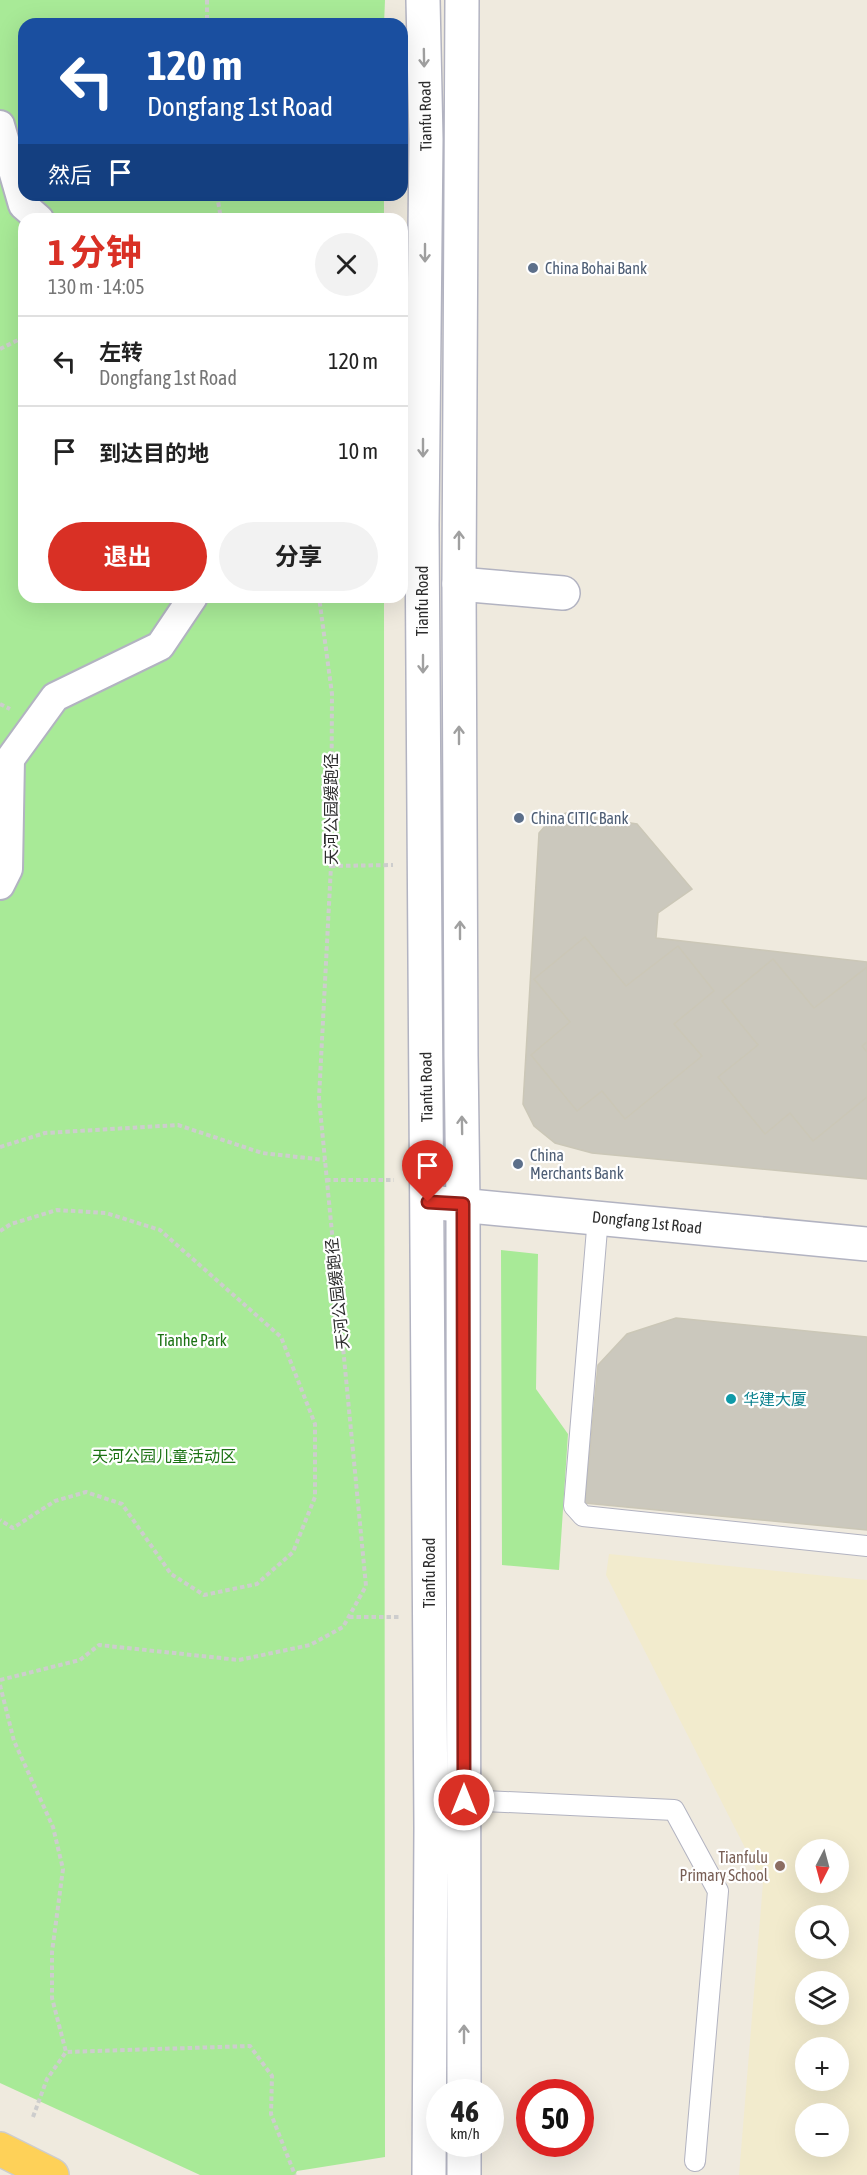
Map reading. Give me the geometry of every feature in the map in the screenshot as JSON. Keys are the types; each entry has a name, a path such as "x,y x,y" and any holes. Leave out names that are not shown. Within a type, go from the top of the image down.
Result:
{"highway":[{"path":"0,2149 52,2175"}],"main road":[{"name":"Tianfu Road","path":"423,0 426,150 422,537 430,1618 429,2175"},
{"path":"462,0 459,584 463,1204 464,2079"},
{"path":"459,584 563,593"},
{"name":"Dongfang 1st Road","path":"428,1190 463,1204 867,1244"},
{"path":"464,2157 464,2175"}],"street":[{"path":"0,125 18,188"},
{"path":"22,201 23,206 32,213"},
{"path":"0,885 8,868 10,759 55,697 160,646 189,603"}],"lane":[{"path":"598,1217 574,1506 583,1516 867,1546"},
{"path":"464,1800 674,1810 718,1891 695,2161"}],"path":[{"path":"207,0 207,18"},
{"path":"0,349 18,340"},
{"name":"天河公园缓跑径","path":"0,1680 80,1660 99,1645 239,1660 310,1645 343,1627 366,1586 319,1098 331,866 332,694 320,603"},
{"path":"331,866 371,866"},
{"path":"0,1147 45,1133 178,1125 262,1153 325,1160"},
{"path":"326,1180 428,1190"},
{"path":"0,1231 11,1224 57,1210 106,1213 160,1230 282,1337 315,1424 315,1497 293,1552 256,1584 204,1595 171,1574 122,1504 86,1492 55,1501 14,1528 0,1520"},
{"path":"349,1617 430,1618"},
{"path":"0,1685 14,1741 53,1827 63,1869 52,1952 52,1998 66,2052 47,2079 33,2117"},
{"path":"66,2052 250,2046 272,2076 271,2114 295,2175"}],"shaded area":[{"name":"Tianfulu Primary School","path":"609,1554 867,1580 867,2175 739,2175 763,1883 606,1575"}],"green space":[{"name":"Tianhe Park","path":"0,0 385,0 384,18 18,18 18,201 384,201 384,213 18,213 18,603 384,603 385,2157 297,2171 295,2175 200,2175 0,2083"},
{"path":"501,1250 538,1254 536,1389 568,1434 559,1570 502,1565"}],"building":[{"path":"566,813 637,824 692,889 658,913 656,938 867,962 867,1179 592,1153 555,1143 534,1126 523,1104 539,833 551,819"},
{"path":"585,937 626,986 678,946 714,991 674,1024 702,1056 625,1119 602,1091 577,1111 531,1055 570,1022 534,979"},
{"path":"773,959 814,1008 866,968 867,970 867,1042 862,1046 867,1052 867,1097 813,1141 790,1113 765,1134 718,1077 758,1045 722,1001"},
{"name":"华建大厦","path":"676,1318 867,1337 867,1530 585,1503 598,1365 627,1334"}],"place":[{"name":"China Bohai Bank","path":"533,268"},
{"name":"China CITIC Bank","path":"519,818"},
{"name":"China Merchants Bank","path":"518,1164"},
{"name":"华建大厦","path":"731,1399"},
{"name":"Tianfulu Primary School","path":"780,1866"}],"route":[{"path":"428,1202 463,1204 464,1800"}],"park label":[{"name":"天河公园儿童活动区","path":"164,1456"}]}
